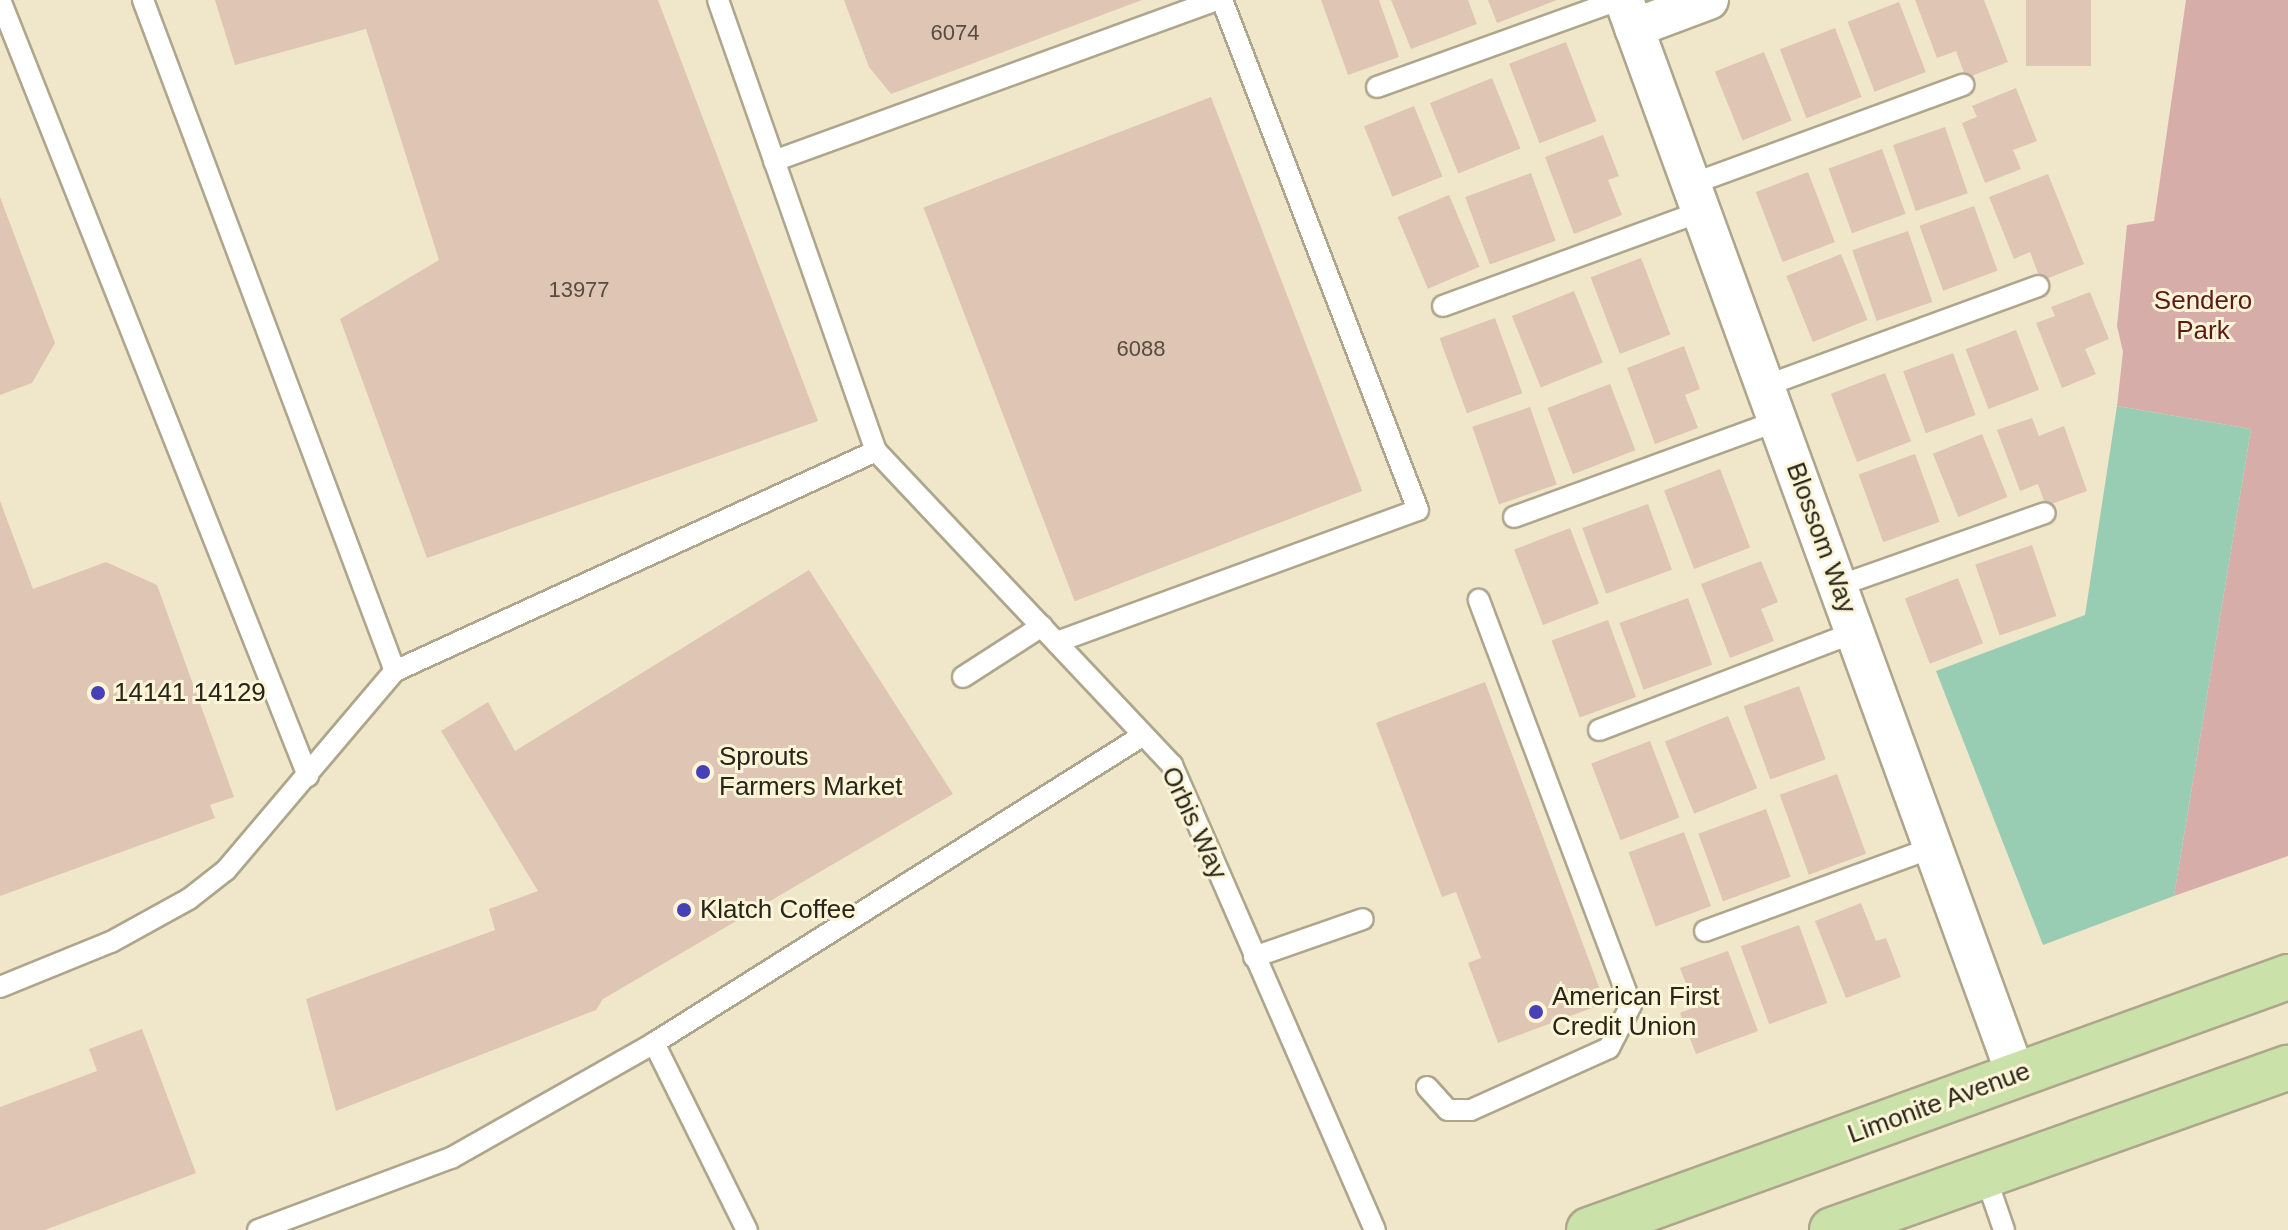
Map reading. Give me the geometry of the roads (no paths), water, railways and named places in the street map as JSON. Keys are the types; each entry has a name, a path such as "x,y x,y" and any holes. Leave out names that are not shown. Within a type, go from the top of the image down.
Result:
{"main road":[{"name":"Limonite Avenue","path":"1589,1230 2288,977"},
{"path":"1832,1230 2288,1068"}],"street":[{"path":"1626,9 1709,0"},
{"name":"Blossom Way","path":"1626,9 2016,1075"}],"lane":[{"path":"0,0 308,776"},
{"path":"143,0 395,671"},
{"path":"0,987 111,942 189,899 255,841 395,671 876,451 718,0"},
{"path":"774,161 1219,0 1418,510 1057,642"},
{"path":"1377,87 1626,9"},
{"path":"1443,306 1963,85"},
{"path":"1765,386 2038,286"},
{"path":"1514,517 1778,421"},
{"name":"Orbis Way","path":"876,451 1172,765 1375,1230"},
{"path":"1838,586 2045,513"},
{"path":"1427,1087 1448,1110 1471,1110 1609,1048 1631,1005 1479,600"},
{"path":"963,677 1042,626"},
{"path":"1599,730 1855,632"},
{"path":"258,1230 297,1223 451,1158 654,1043 1142,736"},
{"path":"1705,931 1934,847"},
{"path":"1254,957 1363,919"},
{"path":"654,1043 747,1230"},
{"path":"1985,1175 2004,1230"}],"place":[{"name":"14141 14129","path":"98,693"},
{"name":"Sprouts Farmers Market","path":"703,772"},
{"name":"Klatch Coffee","path":"684,910"},
{"name":"American First Credit Union","path":"1536,1012"}],"park label":[{"name":"Sendero Park","path":"2203,316"}]}
